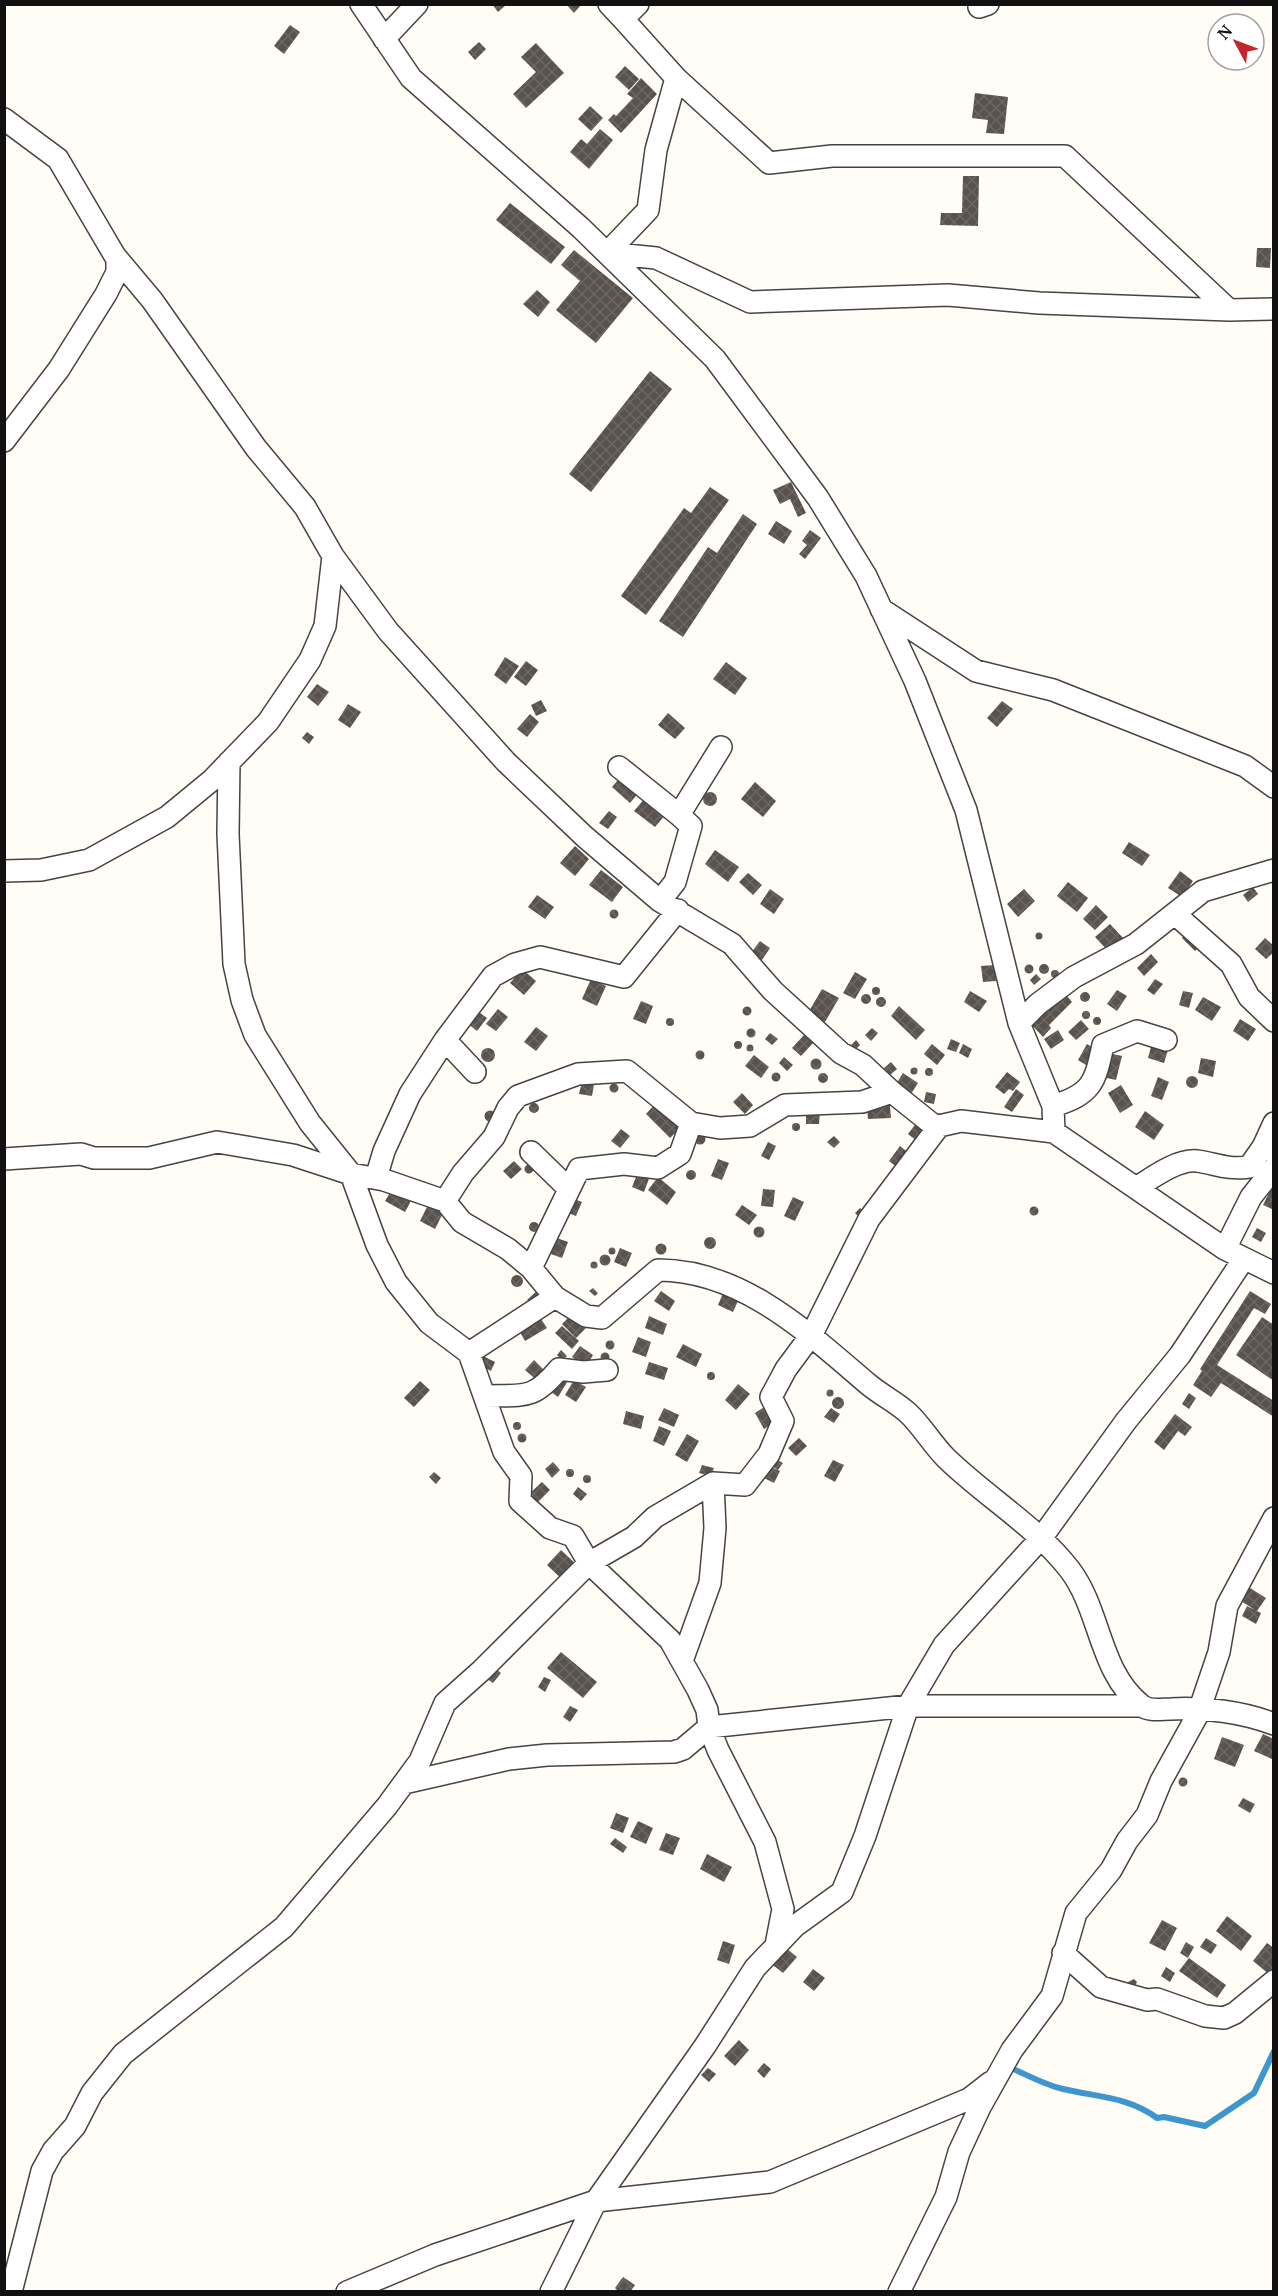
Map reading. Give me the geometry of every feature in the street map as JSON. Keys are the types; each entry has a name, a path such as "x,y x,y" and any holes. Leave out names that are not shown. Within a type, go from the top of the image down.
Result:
{"street":[{"path":"361,4 411,78 607,253 715,359 818,498 866,576 915,681 966,810 1019,1023 1053,1106 1054,1132"},
{"path":"384,39 417,4"},
{"path":"624,9 676,78 769,163 831,156 1065,156 1229,310"},
{"path":"607,253 648,210 656,150 676,78"},
{"path":"4,119 58,159 117,259 152,300 256,448 305,507 333,556 388,631 506,762 585,837 669,906 732,944 782,999 841,1053 863,1065 932,1124 939,1126 961,1121 1054,1132 1234,1255 1274,1273"},
{"path":"607,253 656,258 750,302 948,295 1039,303 1229,310 1274,309"},
{"path":"4,441 59,369 114,279 117,259"},
{"path":"4,871 41,870 89,860 171,814 229,762 271,718 310,660 325,626 333,556"},
{"path":"881,609 976,671 1053,690 1245,766 1274,787"},
{"path":"679,815 721,747"},
{"path":"229,762 228,834 234,963 242,1000 255,1035 310,1123 351,1174 377,1245 396,1282 429,1323 470,1353 504,1452 521,1476 520,1501 550,1528 573,1536 590,1563 670,1640 707,1710 709,1727 718,1750 765,1842 783,1909 776,1945"},
{"path":"376,1178 384,1151 410,1094 482,988 502,970 540,957 624,976 669,906 691,826 619,767"},
{"path":"1019,1023 1038,1004 1074,977 1136,944 1203,891 1274,870"},
{"path":"1175,914 1232,964 1249,997 1274,1021"},
{"path":"1053,1106 1076,1099 1089,1088 1096,1079 1103,1045 1137,1031 1166,1040"},
{"path":"445,1040 475,1072"},
{"path":"445,1201 463,1173 494,1137 508,1108 518,1096 572,1076 627,1071 668,1107 691,1123 720,1128 750,1126 785,1105 861,1102 892,1092"},
{"path":"531,1268 579,1169 624,1164 658,1168 680,1154 691,1123"},
{"path":"1136,1188 1158,1174 1187,1162 1196,1161 1221,1168 1249,1167 1268,1148 1274,1123"},
{"path":"11,2292 42,2171 60,2142 75,2126 92,2093 123,2054 284,1927 420,1761 445,1703 482,1670 590,1563 634,1537 655,1517 713,1483 745,1485 769,1454 783,1421 771,1397 786,1369 812,1335 869,1219 939,1126"},
{"path":"4,1159 81,1154 91,1157 149,1158 226,1142 293,1155 351,1174 376,1178 445,1201 462,1222 508,1248 531,1268 555,1297 586,1316 602,1318 658,1270 699,1273 731,1285 812,1335 870,1386 910,1415 946,1458 1008,1512 1042,1537 1072,1572 1101,1635 1110,1668 1142,1706 1150,1710 1200,1708 1274,1724"},
{"path":"531,1152 568,1188"},
{"path":"551,2292 597,2201 705,2046 755,1968 795,1926 837,1896 845,1886 888,1770 908,1706 944,1645 1042,1537 1126,1421 1180,1355 1234,1255 1251,1197 1274,1168"},
{"path":"470,1353 555,1297"},
{"path":"486,1396 522,1395 542,1389 559,1369 583,1372 607,1370"},
{"path":"682,1662 710,1583 715,1528 713,1483"},
{"path":"899,2292 946,2197 959,2152 996,2078 1012,2050 1052,1996 1076,1913 1111,1870 1127,1841 1147,1815 1161,1781 1200,1708 1219,1652 1227,1606 1274,1518"},
{"path":"404,1783 509,1759 547,1755 674,1752 683,1749 709,1727 908,1706 1142,1706"},
{"path":"1063,1953 1101,1988 1147,2000 1157,2000 1205,2016 1224,2018 1235,2013 1274,1981"},
{"path":"347,2292 435,2255 597,2201 770,2182 969,2099 996,2078"}],"building":[{"path":"492,4 507,4 498,12"},
{"path":"566,4 579,4 580,6 574,13"},
{"path":"290,25 300,32 284,54 274,46"},
{"path":"479,42 486,49 475,60 468,52"},
{"path":"536,43 564,73 526,108 513,94 536,72 521,57"},
{"path":"625,66 639,79 629,90 615,77"},
{"path":"641,78 657,94 621,133 608,120 614,114 616,116 633,98 627,94"},
{"path":"975,93 1008,97 1004,134 986,133 988,120 972,118"},
{"path":"590,106 603,118 591,131 578,119"},
{"path":"600,129 613,140 589,169 570,152 581,139 587,144"},
{"path":"963,176 979,176 978,226 940,225 941,213 962,213"},
{"path":"510,203 565,247 551,264 496,220"},
{"path":"1257,248 1271,248 1270,268 1256,267"},
{"path":"574,250 633,298 596,343 556,310 580,281 561,265"},
{"path":"537,290 550,302 538,317 523,304"},
{"path":"650,371 672,389 591,492 569,474"},
{"path":"791,482 806,513 798,517 790,499 780,504 773,490"},
{"path":"710,487 729,500 646,615 621,596 684,508 691,513"},
{"path":"743,514 757,524 683,637 659,621 708,547 717,553"},
{"path":"776,521 792,531 784,544 768,534"},
{"path":"810,530 821,538 805,559 799,554 807,545 802,541"},
{"path":"505,657 519,666 506,684 494,675"},
{"path":"526,661 538,670 526,686 514,677"},
{"path":"726,662 747,678 735,695 713,679"},
{"path":"317,684 329,692 318,706 307,697"},
{"path":"541,700 547,711 536,716 531,705"},
{"path":"1002,701 1013,709 997,727 987,718"},
{"path":"348,704 361,712 350,728 338,720"},
{"path":"668,713 685,728 675,739 658,725"},
{"path":"530,714 539,722 527,737 517,729"},
{"path":"307,732 314,737 309,744 302,738"},
{"path":"622,775 640,791 630,803 612,787"},
{"path":"755,782 776,801 763,817 741,799"},
{"path":"707,792 713,792 717,799 713,806 707,806 703,802 703,796"},
{"path":"646,797 666,814 655,827 634,811"},
{"path":"609,811 617,817 608,829 599,823"},
{"path":"1129,842 1150,855 1142,866 1122,853"},
{"path":"575,846 589,859 575,876 560,863"},
{"path":"715,850 739,867 728,882 705,864"},
{"path":"601,870 623,887 612,902 589,885"},
{"path":"1180,871 1193,881 1182,897 1168,888"},
{"path":"748,873 762,885 753,895 739,882"},
{"path":"1068,882 1088,898 1077,912 1057,896"},
{"path":"1253,887 1258,894 1248,902 1243,895"},
{"path":"770,889 784,899 774,914 760,904"},
{"path":"1024,889 1035,901 1018,917 1007,904"},
{"path":"537,895 554,907 545,919 528,907"},
{"path":"1096,905 1108,917 1095,930 1083,919"},
{"path":"614,910 618,914 614,918 610,914"},
{"path":"1110,924 1124,939 1110,953 1095,937"},
{"path":"1039,932 1043,936 1039,940 1035,936"},
{"path":"1187,933 1201,945 1195,951 1182,938"},
{"path":"1265,938 1274,946 1274,952 1266,959 1255,949"},
{"path":"760,941 770,948 762,960 751,953"},
{"path":"1151,954 1158,962 1144,976 1137,968"},
{"path":"1044,964 1048,965 1048,973 1044,974 1040,973 1039,969 1040,965"},
{"path":"994,965 996,981 983,982 981,966"},
{"path":"1029,965 1033,969 1029,973 1025,969"},
{"path":"522,969 536,981 524,995 510,983"},
{"path":"1055,970 1059,974 1055,978 1051,974"},
{"path":"855,972 867,979 855,999 843,993"},
{"path":"1036,974 1041,979 1034,985 1030,980"},
{"path":"591,979 606,986 597,1006 582,999"},
{"path":"1155,979 1163,984 1154,995 1147,990"},
{"path":"876,987 880,991 876,995 872,991"},
{"path":"822,989 839,998 825,1022 808,1013"},
{"path":"1117,990 1127,996 1117,1011 1107,1004"},
{"path":"970,991 987,1001 979,1012 964,1002"},
{"path":"1063,991 1072,1002 1049,1025 1051,1028 1043,1037 1030,1023"},
{"path":"1183,991 1193,993 1189,1008 1179,1005"},
{"path":"1085,992 1090,997 1085,1002 1080,997"},
{"path":"866,994 871,999 866,1004 861,999"},
{"path":"881,997 885,998 885,1006 881,1007 877,1006 876,1002 877,998"},
{"path":"1203,997 1221,1007 1212,1021 1195,1010"},
{"path":"641,1001 653,1006 646,1024 633,1019"},
{"path":"899,1006 925,1030 916,1040 891,1016"},
{"path":"747,1007 751,1011 747,1015 743,1011"},
{"path":"498,1009 508,1017 496,1031 486,1024"},
{"path":"476,1010 487,1018 477,1031 467,1023"},
{"path":"1086,1011 1090,1015 1086,1019 1082,1015"},
{"path":"1097,1017 1101,1021 1097,1025 1093,1021"},
{"path":"670,1018 674,1022 670,1026 666,1022"},
{"path":"1240,1019 1256,1029 1248,1041 1233,1031"},
{"path":"1081,1020 1089,1029 1076,1040 1068,1032"},
{"path":"536,1027 548,1036 536,1051 524,1042"},
{"path":"872,1028 878,1033 871,1041 865,1035"},
{"path":"751,1029 755,1033 751,1037 747,1033"},
{"path":"1058,1030 1064,1040 1051,1049 1044,1039"},
{"path":"770,1033 778,1039 772,1045 765,1039"},
{"path":"804,1035 813,1043 801,1056 792,1048"},
{"path":"951,1039 960,1043 956,1052 947,1049"},
{"path":"856,1040 860,1045 856,1049 851,1045"},
{"path":"738,1041 742,1045 738,1049 734,1045"},
{"path":"1152,1043 1169,1047 1164,1063 1148,1058"},
{"path":"750,1044 754,1048 750,1052 746,1048"},
{"path":"932,1044 945,1055 937,1065 924,1054"},
{"path":"963,1044 972,1049 968,1058 959,1053"},
{"path":"1087,1044 1098,1051 1089,1067 1078,1060"},
{"path":"488,1048 493,1050 495,1055 493,1060 488,1062 483,1060 481,1055 483,1050"},
{"path":"700,1050 705,1055 700,1060 695,1055"},
{"path":"1104,1052 1122,1056 1116,1080 1098,1076"},
{"path":"754,1055 769,1067 761,1078 745,1066"},
{"path":"784,1057 793,1065 787,1071 779,1063"},
{"path":"816,1058 822,1064 816,1070 810,1064"},
{"path":"1201,1058 1216,1061 1213,1077 1198,1073"},
{"path":"891,1062 897,1069 890,1075 884,1068"},
{"path":"914,1067 918,1071 914,1075 910,1071"},
{"path":"929,1068 933,1072 929,1076 925,1072"},
{"path":"776,1072 781,1077 776,1082 771,1077"},
{"path":"1007,1072 1020,1082 1013,1091 1009,1089 1004,1094 995,1087"},
{"path":"823,1073 828,1078 823,1083 818,1078"},
{"path":"903,1073 918,1083 911,1094 896,1084"},
{"path":"1192,1076 1198,1082 1192,1088 1186,1082"},
{"path":"583,1077 595,1079 592,1096 579,1094"},
{"path":"1158,1077 1169,1082 1162,1100 1151,1096"},
{"path":"614,1084 618,1088 614,1092 610,1088"},
{"path":"1121,1085 1133,1105 1120,1113 1108,1093"},
{"path":"1016,1089 1024,1095 1012,1112 1004,1107"},
{"path":"926,1092 936,1094 934,1104 924,1102"},
{"path":"742,1093 753,1105 745,1114 733,1102"},
{"path":"534,1103 538,1104 538,1112 534,1113 530,1112 529,1108 530,1104"},
{"path":"656,1103 681,1127 670,1138 646,1114"},
{"path":"890,1106 891,1118 868,1119 867,1107"},
{"path":"490,1111 494,1112 494,1120 490,1121 486,1120 485,1116 486,1112"},
{"path":"806,1111 820,1111 819,1124 806,1124"},
{"path":"1145,1111 1164,1125 1154,1140 1135,1127"},
{"path":"920,1118 929,1125 917,1141 908,1134"},
{"path":"796,1123 800,1127 796,1131 792,1127"},
{"path":"621,1129 630,1136 620,1148 611,1141"},
{"path":"700,1134 704,1135 704,1143 700,1144 696,1143 695,1139 696,1135"},
{"path":"834,1136 840,1142 834,1148 827,1142"},
{"path":"768,1142 776,1146 769,1160 761,1156"},
{"path":"900,1146 910,1154 899,1169 889,1161"},
{"path":"718,1159 729,1163 722,1180 711,1176"},
{"path":"514,1161 522,1169 511,1179 503,1171"},
{"path":"529,1164 534,1169 529,1174 524,1169"},
{"path":"691,1170 695,1171 695,1179 691,1180 687,1179 686,1175 687,1171"},
{"path":"638,1172 650,1176 644,1192 632,1187"},
{"path":"658,1177 676,1192 667,1205 648,1190"},
{"path":"1272,1187 1274,1188 1274,1210 1263,1205"},
{"path":"392,1189 412,1199 405,1212 385,1201"},
{"path":"763,1189 775,1190 773,1207 761,1206"},
{"path":"569,1197 582,1202 576,1216 563,1211"},
{"path":"793,1197 804,1202 795,1221 784,1216"},
{"path":"429,1203 444,1211 435,1229 420,1221"},
{"path":"742,1205 757,1215 749,1225 735,1215"},
{"path":"1034,1206 1039,1211 1034,1216 1029,1211"},
{"path":"860,1208 865,1212 860,1218 855,1213"},
{"path":"534,1222 538,1223 538,1231 534,1232 530,1231 529,1227 530,1223"},
{"path":"759,1226 765,1232 759,1238 753,1232"},
{"path":"1257,1228 1266,1233 1261,1242 1252,1237"},
{"path":"712,1237 716,1243 712,1249 708,1249 704,1241"},
{"path":"557,1238 568,1242 562,1258 551,1254"},
{"path":"661,1243 667,1249 661,1255 655,1249"},
{"path":"612,1247 616,1251 612,1255 608,1251"},
{"path":"620,1248 632,1253 626,1267 614,1262"},
{"path":"605,1254 611,1260 605,1266 599,1260"},
{"path":"594,1261 598,1265 594,1269 590,1265"},
{"path":"519,1275 523,1281 519,1287 515,1287 511,1279"},
{"path":"541,1287 550,1296 536,1309 527,1300"},
{"path":"593,1288 598,1293 595,1296 589,1291"},
{"path":"661,1291 675,1301 669,1311 654,1301"},
{"path":"724,1291 739,1299 733,1312 718,1305"},
{"path":"1250,1291 1271,1304 1265,1314 1254,1308 1217,1365 1274,1401 1274,1417 1221,1383 1211,1397 1193,1385 1202,1371 1200,1369"},
{"path":"538,1314 547,1328 525,1341 517,1327"},
{"path":"571,1315 586,1328 576,1338 562,1324"},
{"path":"649,1316 667,1324 663,1335 645,1328"},
{"path":"1262,1317 1274,1325 1274,1381 1236,1355"},
{"path":"562,1326 579,1341 572,1349 555,1333"},
{"path":"638,1337 651,1342 646,1357 632,1352"},
{"path":"610,1341 614,1345 610,1349 606,1345"},
{"path":"683,1344 702,1354 696,1367 676,1357"},
{"path":"580,1346 593,1355 586,1367 572,1357"},
{"path":"561,1350 567,1356 562,1360 557,1355"},
{"path":"605,1352 610,1357 605,1362 600,1357"},
{"path":"483,1356 495,1362 491,1371 479,1365"},
{"path":"534,1360 547,1373 539,1382 525,1370"},
{"path":"649,1362 668,1368 664,1380 645,1374"},
{"path":"559,1372 569,1379 558,1397 547,1389"},
{"path":"711,1372 715,1376 711,1380 707,1376"},
{"path":"574,1380 586,1387 576,1402 565,1395"},
{"path":"420,1381 430,1390 414,1407 404,1398"},
{"path":"738,1384 750,1394 736,1410 725,1400"},
{"path":"830,1389 834,1393 830,1397 826,1393"},
{"path":"1189,1393 1196,1398 1189,1409 1182,1404"},
{"path":"840,1397 844,1403 840,1409 836,1409 832,1401"},
{"path":"766,1406 775,1422 764,1429 755,1413"},
{"path":"664,1408 679,1415 674,1427 658,1420"},
{"path":"831,1408 840,1414 834,1423 824,1417"},
{"path":"626,1411 644,1416 641,1429 623,1424"},
{"path":"1175,1414 1192,1427 1185,1436 1178,1431 1164,1450 1154,1442"},
{"path":"517,1422 521,1426 517,1430 513,1426"},
{"path":"659,1426 671,1431 664,1446 653,1441"},
{"path":"522,1433 527,1438 522,1443 517,1438"},
{"path":"687,1434 699,1441 687,1462 675,1455"},
{"path":"799,1438 807,1446 796,1456 788,1448"},
{"path":"774,1458 783,1463 778,1470 770,1465"},
{"path":"833,1460 844,1465 835,1482 824,1476"},
{"path":"553,1462 560,1470 552,1478 545,1469"},
{"path":"702,1465 714,1468 711,1476 699,1473"},
{"path":"769,1466 780,1471 774,1483 764,1478"},
{"path":"570,1469 574,1473 570,1477 566,1473"},
{"path":"434,1472 441,1478 436,1484 429,1477"},
{"path":"587,1475 591,1479 587,1483 583,1479"},
{"path":"542,1482 550,1490 538,1502 530,1493"},
{"path":"578,1487 587,1494 581,1501 573,1494"},
{"path":"561,1550 580,1568 566,1583 547,1565"},
{"path":"1250,1588 1266,1598 1257,1611 1261,1613 1256,1624 1242,1616 1247,1606 1255,1610 1241,1601"},
{"path":"561,1652 597,1682 583,1698 547,1668"},
{"path":"491,1665 501,1673 493,1683 483,1676"},
{"path":"544,1677 551,1680 545,1692 538,1687"},
{"path":"570,1706 578,1710 570,1722 563,1717"},
{"path":"1263,1734 1274,1739 1274,1760 1254,1751"},
{"path":"1222,1737 1244,1745 1235,1767 1214,1759"},
{"path":"1183,1777 1188,1782 1183,1787 1178,1782"},
{"path":"1243,1798 1255,1804 1250,1813 1238,1806"},
{"path":"616,1813 629,1818 623,1833 610,1828"},
{"path":"638,1821 653,1828 646,1844 630,1837"},
{"path":"666,1833 680,1838 673,1855 659,1850"},
{"path":"615,1838 627,1847 623,1853 610,1844"},
{"path":"707,1854 732,1867 724,1882 700,1869"},
{"path":"1227,1916 1252,1936 1241,1951 1216,1931"},
{"path":"1162,1920 1177,1928 1165,1951 1149,1943"},
{"path":"1206,1938 1217,1945 1211,1954 1200,1947"},
{"path":"723,1941 735,1945 729,1964 717,1960"},
{"path":"1186,1942 1194,1947 1188,1958 1180,1953"},
{"path":"1267,1943 1274,1948 1274,1970 1270,1975 1253,1961"},
{"path":"782,1945 797,1957 783,1973 769,1962"},
{"path":"1189,1958 1226,1985 1217,1998 1179,1971"},
{"path":"1166,1967 1175,1973 1170,1982 1161,1976"},
{"path":"813,1969 825,1978 814,1991 803,1982"},
{"path":"1134,1979 1137,1982 1134,1988 1128,1986 1128,1982"},
{"path":"739,2040 749,2050 735,2066 724,2056"},
{"path":"764,2063 771,2069 764,2078 757,2071"},
{"path":"708,2068 716,2074 709,2082 701,2075"},
{"path":"623,2277 635,2285 630,2292 619,2292 615,2288"}],"waterway":[{"path":"1006,2066 1056,2087 1124,2102 1157,2118 1164,2117 1205,2126 1254,2093 1274,2051"}]}
